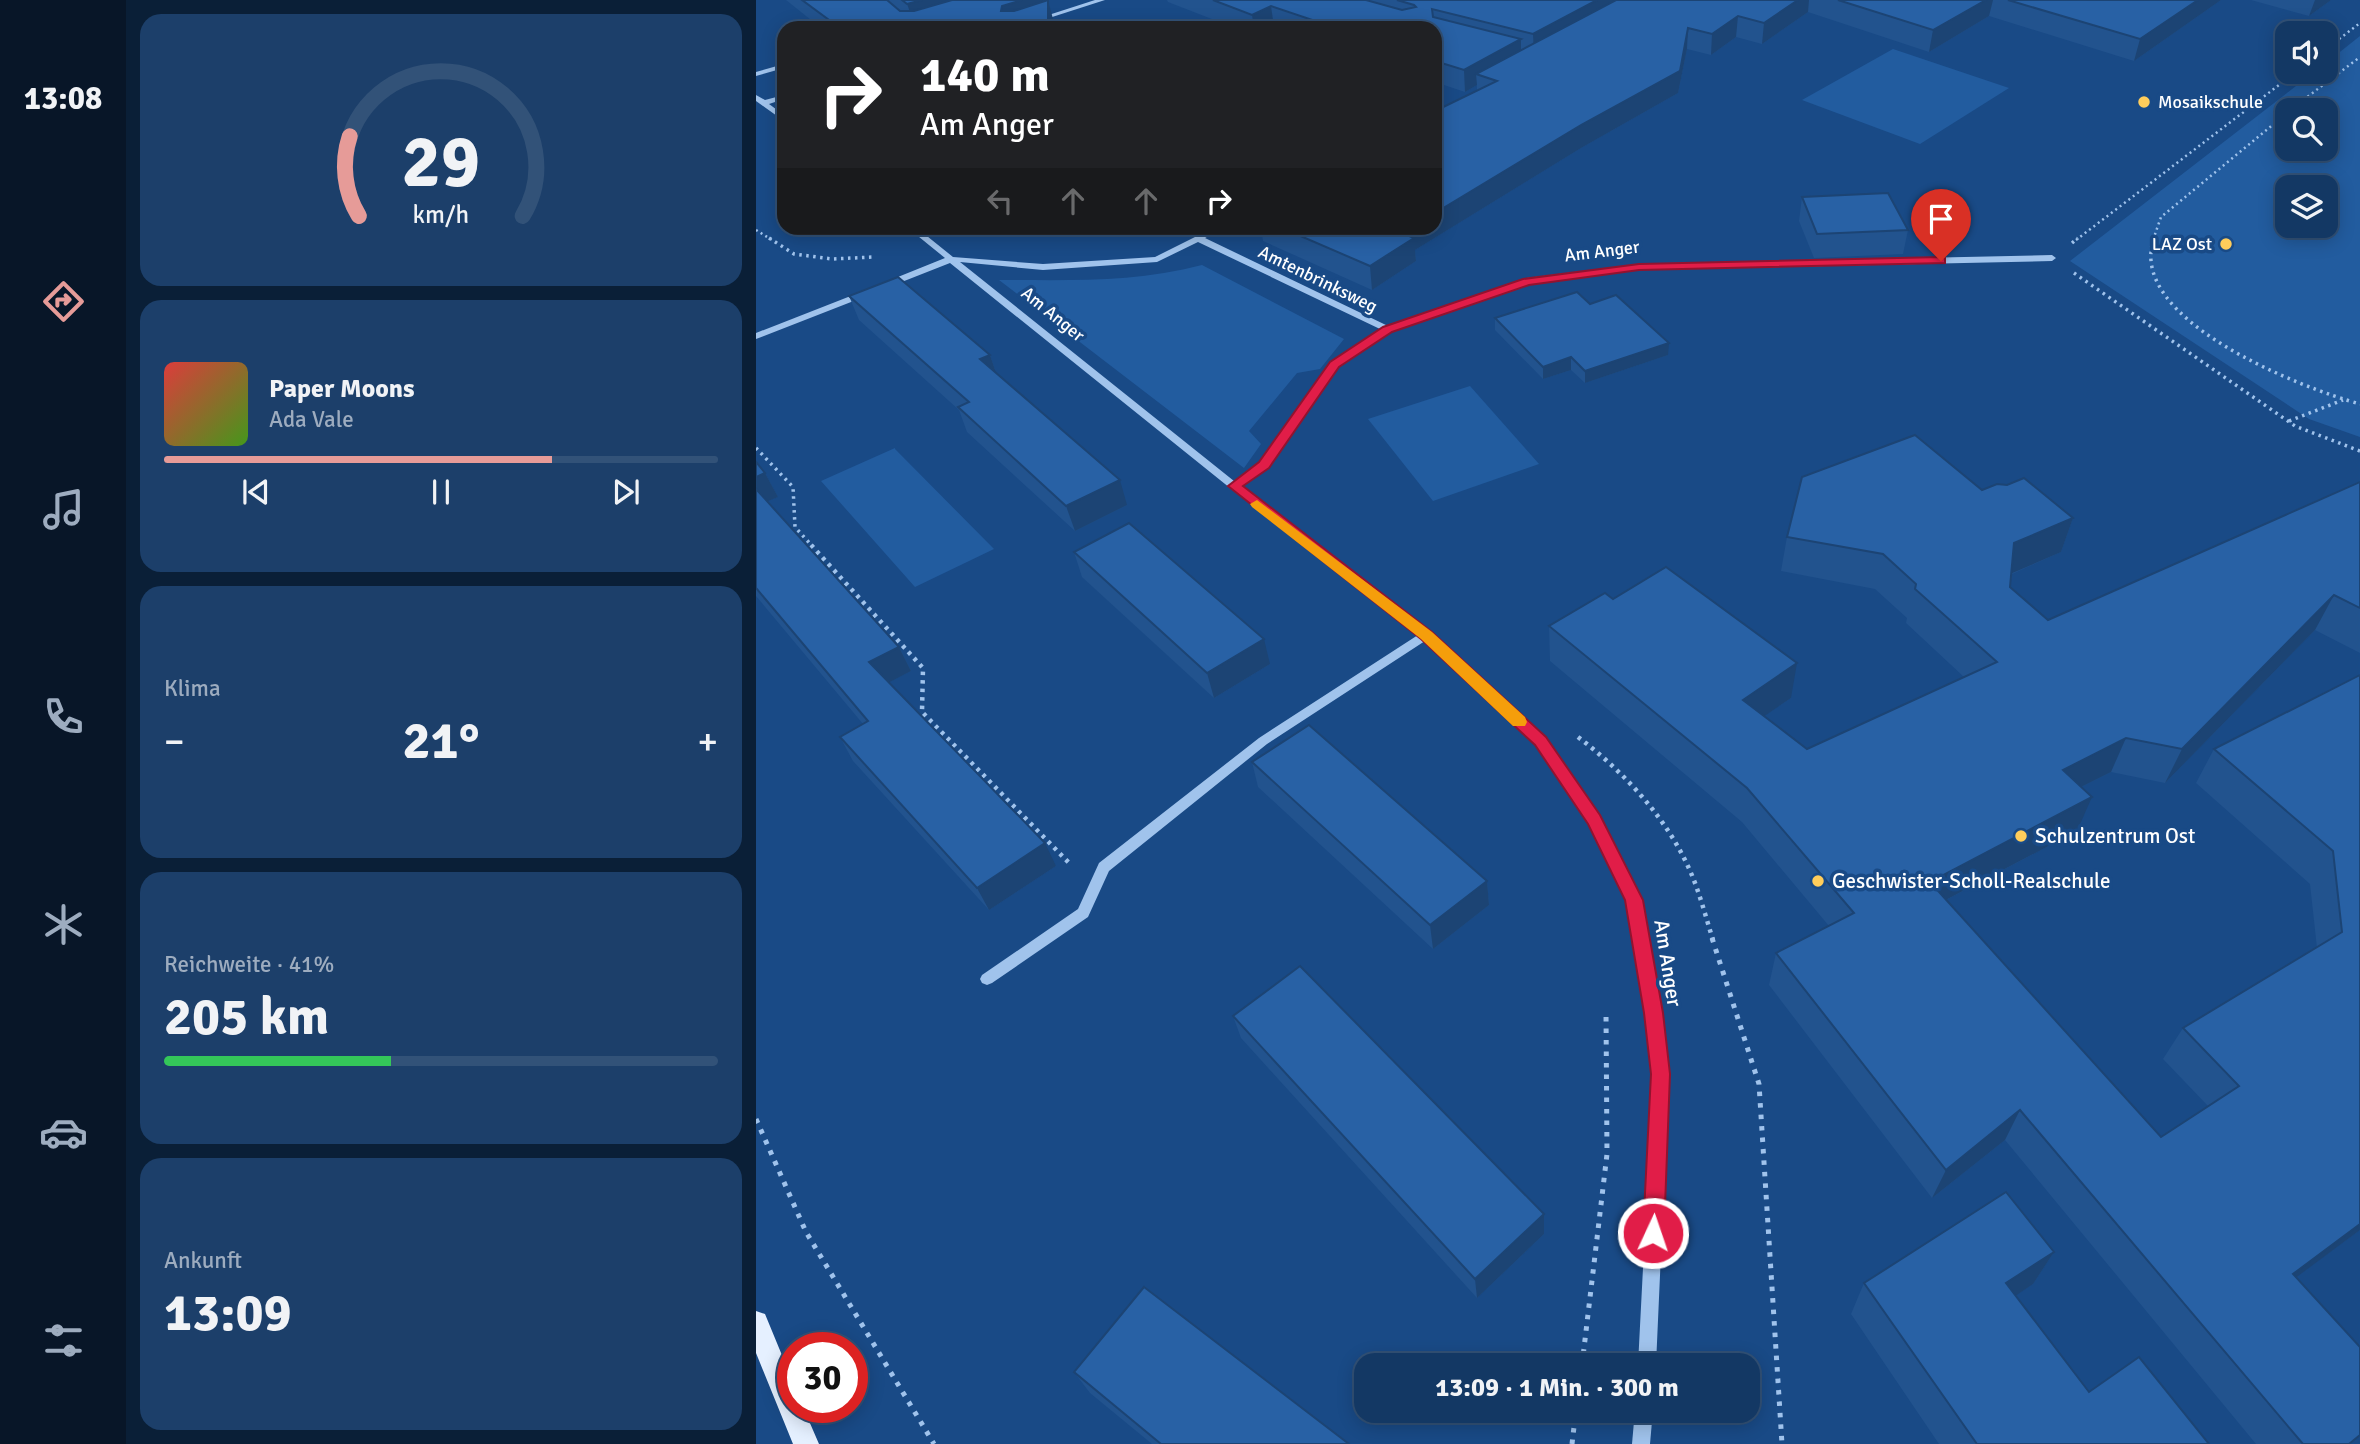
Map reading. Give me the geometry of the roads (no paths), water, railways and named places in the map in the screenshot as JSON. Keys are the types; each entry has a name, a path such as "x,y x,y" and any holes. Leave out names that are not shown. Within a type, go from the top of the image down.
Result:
{"main road":[{"path":"756,1322 806,1444"}],"street":[{"path":"1034,21 1102,0"},
{"path":"756,74 777,68"},
{"path":"756,97 777,113"},
{"path":"764,103 777,99"},
{"name":"Am Anger","path":"921,235 1234,486 1426,635 1540,741 1594,820 1634,900 1661,1074 1648,1353"},
{"path":"756,336 951,259 1043,267 1114,264 1157,259 1204,235"},
{"name":"Amtenbrinksweg","path":"1197,238 1387,329"},
{"name":"Am Anger","path":"1234,486 1264,465 1334,365 1387,329 1527,281 1639,267 2052,258"},
{"path":"987,979 1083,913 1104,867 1263,741 1426,635"},
{"path":"1641,1444 1643,1423"}],"place":[{"name":"Mosaikschule","path":"2144,102"},
{"name":"LAZ Ost","path":"2226,244"},
{"name":"Schulzentrum Ost","path":"2021,836"},
{"name":"Geschwister-Scholl-Realschule","path":"1818,881"}]}
